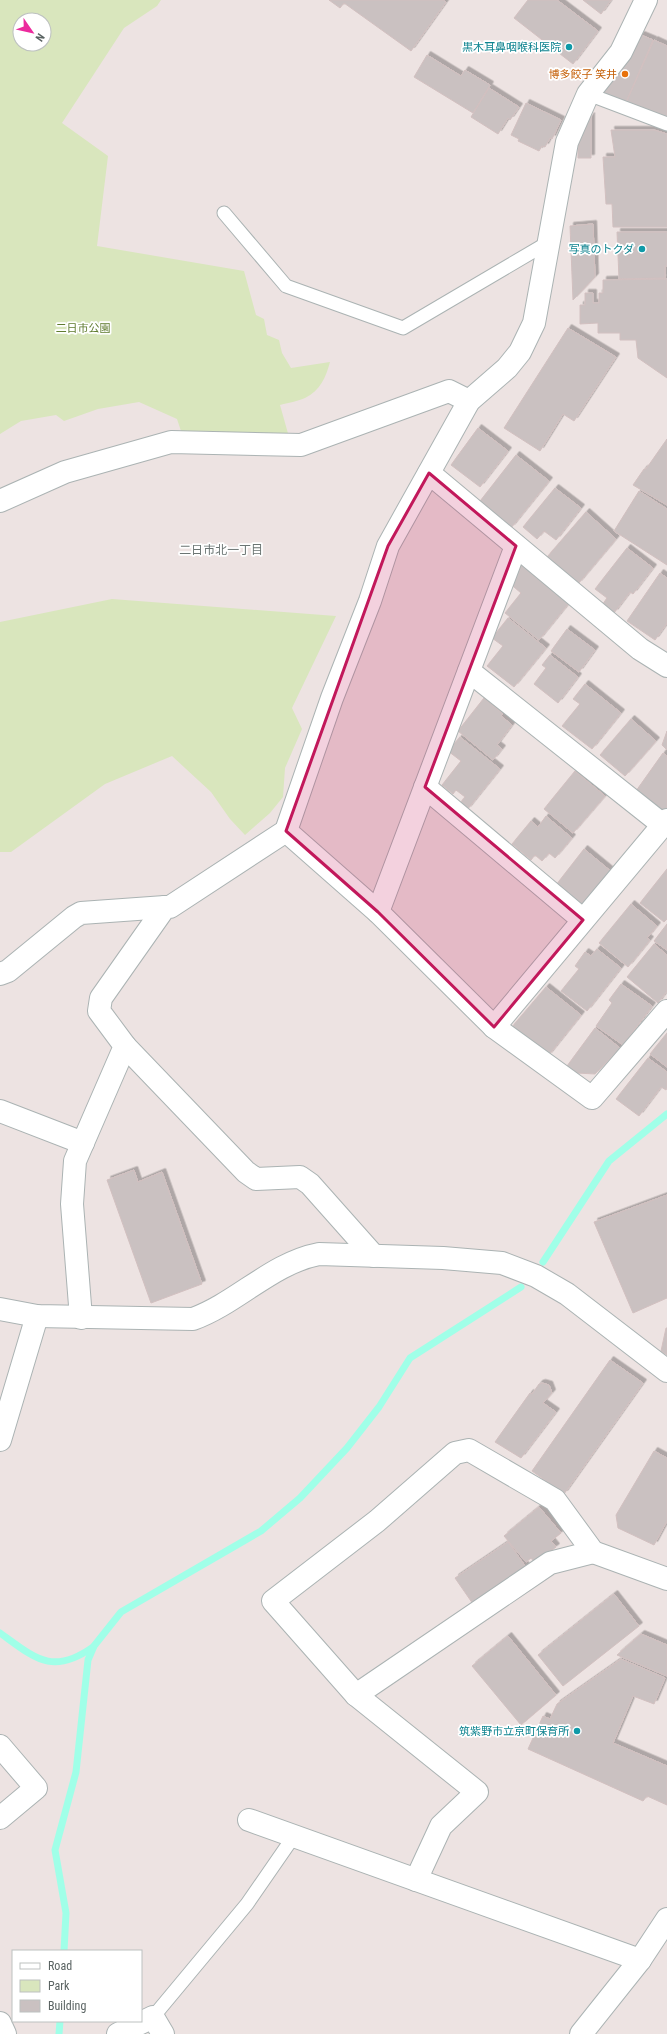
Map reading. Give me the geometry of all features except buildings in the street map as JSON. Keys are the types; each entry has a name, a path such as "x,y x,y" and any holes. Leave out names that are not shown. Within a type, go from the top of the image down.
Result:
{"street":[{"path":"0,974 8,971 74,916 81,913 170,907 286,831 332,698 370,601 388,546 470,401 507,368 529,338 534,323 567,142 588,94 621,52 646,0"},
{"path":"0,501 65,472 171,442 301,445 449,391 470,401"},
{"path":"429,473 640,649 667,666"},
{"path":"378,912 516,546"},
{"path":"469,671 665,822 494,1026"},
{"path":"425,787 583,920"},
{"path":"286,831 378,912 494,1026 592,1098 667,1011"},
{"path":"165,907 101,998 100,1011 125,1046 246,1172 256,1179 300,1178 310,1184 374,1256"},
{"path":"81,1318 72,1204 75,1161 125,1046"},
{"path":"0,1111 83,1142"},
{"path":"0,1309 37,1316 192,1319 209,1313 285,1265 304,1256 319,1254 502,1263 536,1276 567,1294 667,1371"},
{"path":"0,1440 37,1316"},
{"path":"416,1880 441,1826 477,1792 356,1695 273,1601 377,1521 455,1453 468,1450 555,1500 593,1552 667,1579"},
{"path":"356,1695 550,1563 593,1552"},
{"path":"0,1746 36,1788 0,1818"},
{"path":"249,1820 640,1960"},
{"path":"581,2034 640,1960 667,1919"},
{"path":"0,2023 4,2034"},
{"path":"118,2034 158,2025"}],"lane":[{"path":"588,94 667,124"},
{"path":"224,213 286,286 403,328 549,242"},
{"path":"158,2025 248,1904 294,1836"}],"highlighted area":[{"path":"429,473 516,546 425,787 583,920 494,1027 378,912 286,831 388,546"}],"green space":[{"name":"二日市公園","path":"0,0 161,0 157,6 124,28 62,123 108,156 97,246 244,271 256,315 264,319 267,335 279,340 282,353 291,368 330,362 327,373 315,392 300,400 280,405 289,437 182,434 177,419 139,402 98,409 64,421 56,415 21,421 0,434"},
{"path":"112,599 336,616 292,708 302,729 285,768 283,797 270,813 245,835 230,819 211,792 172,756 105,784 11,852 0,852 0,622"}],"waterway":[{"path":"543,1262 609,1161 667,1114"},
{"path":"64,1950 66,1913 55,1850 76,1772 88,1660 94,1646 121,1612 261,1531 300,1498 347,1448 379,1407 410,1358 521,1287"},
{"path":"0,1633 34,1656 55,1662 66,1661 79,1656 93,1647"},
{"path":"59,2034 60,2022"}],"place":[{"name":"黒木耳鼻咽喉科医院","path":"569,47"},
{"name":"博多餃子 笑井","path":"625,74"},
{"name":"写真のトクダ","path":"642,249"},
{"name":"筑紫野市立京町保育所","path":"577,1731"}],"district":[{"name":"二日市北一丁目","path":"221,550"}]}
